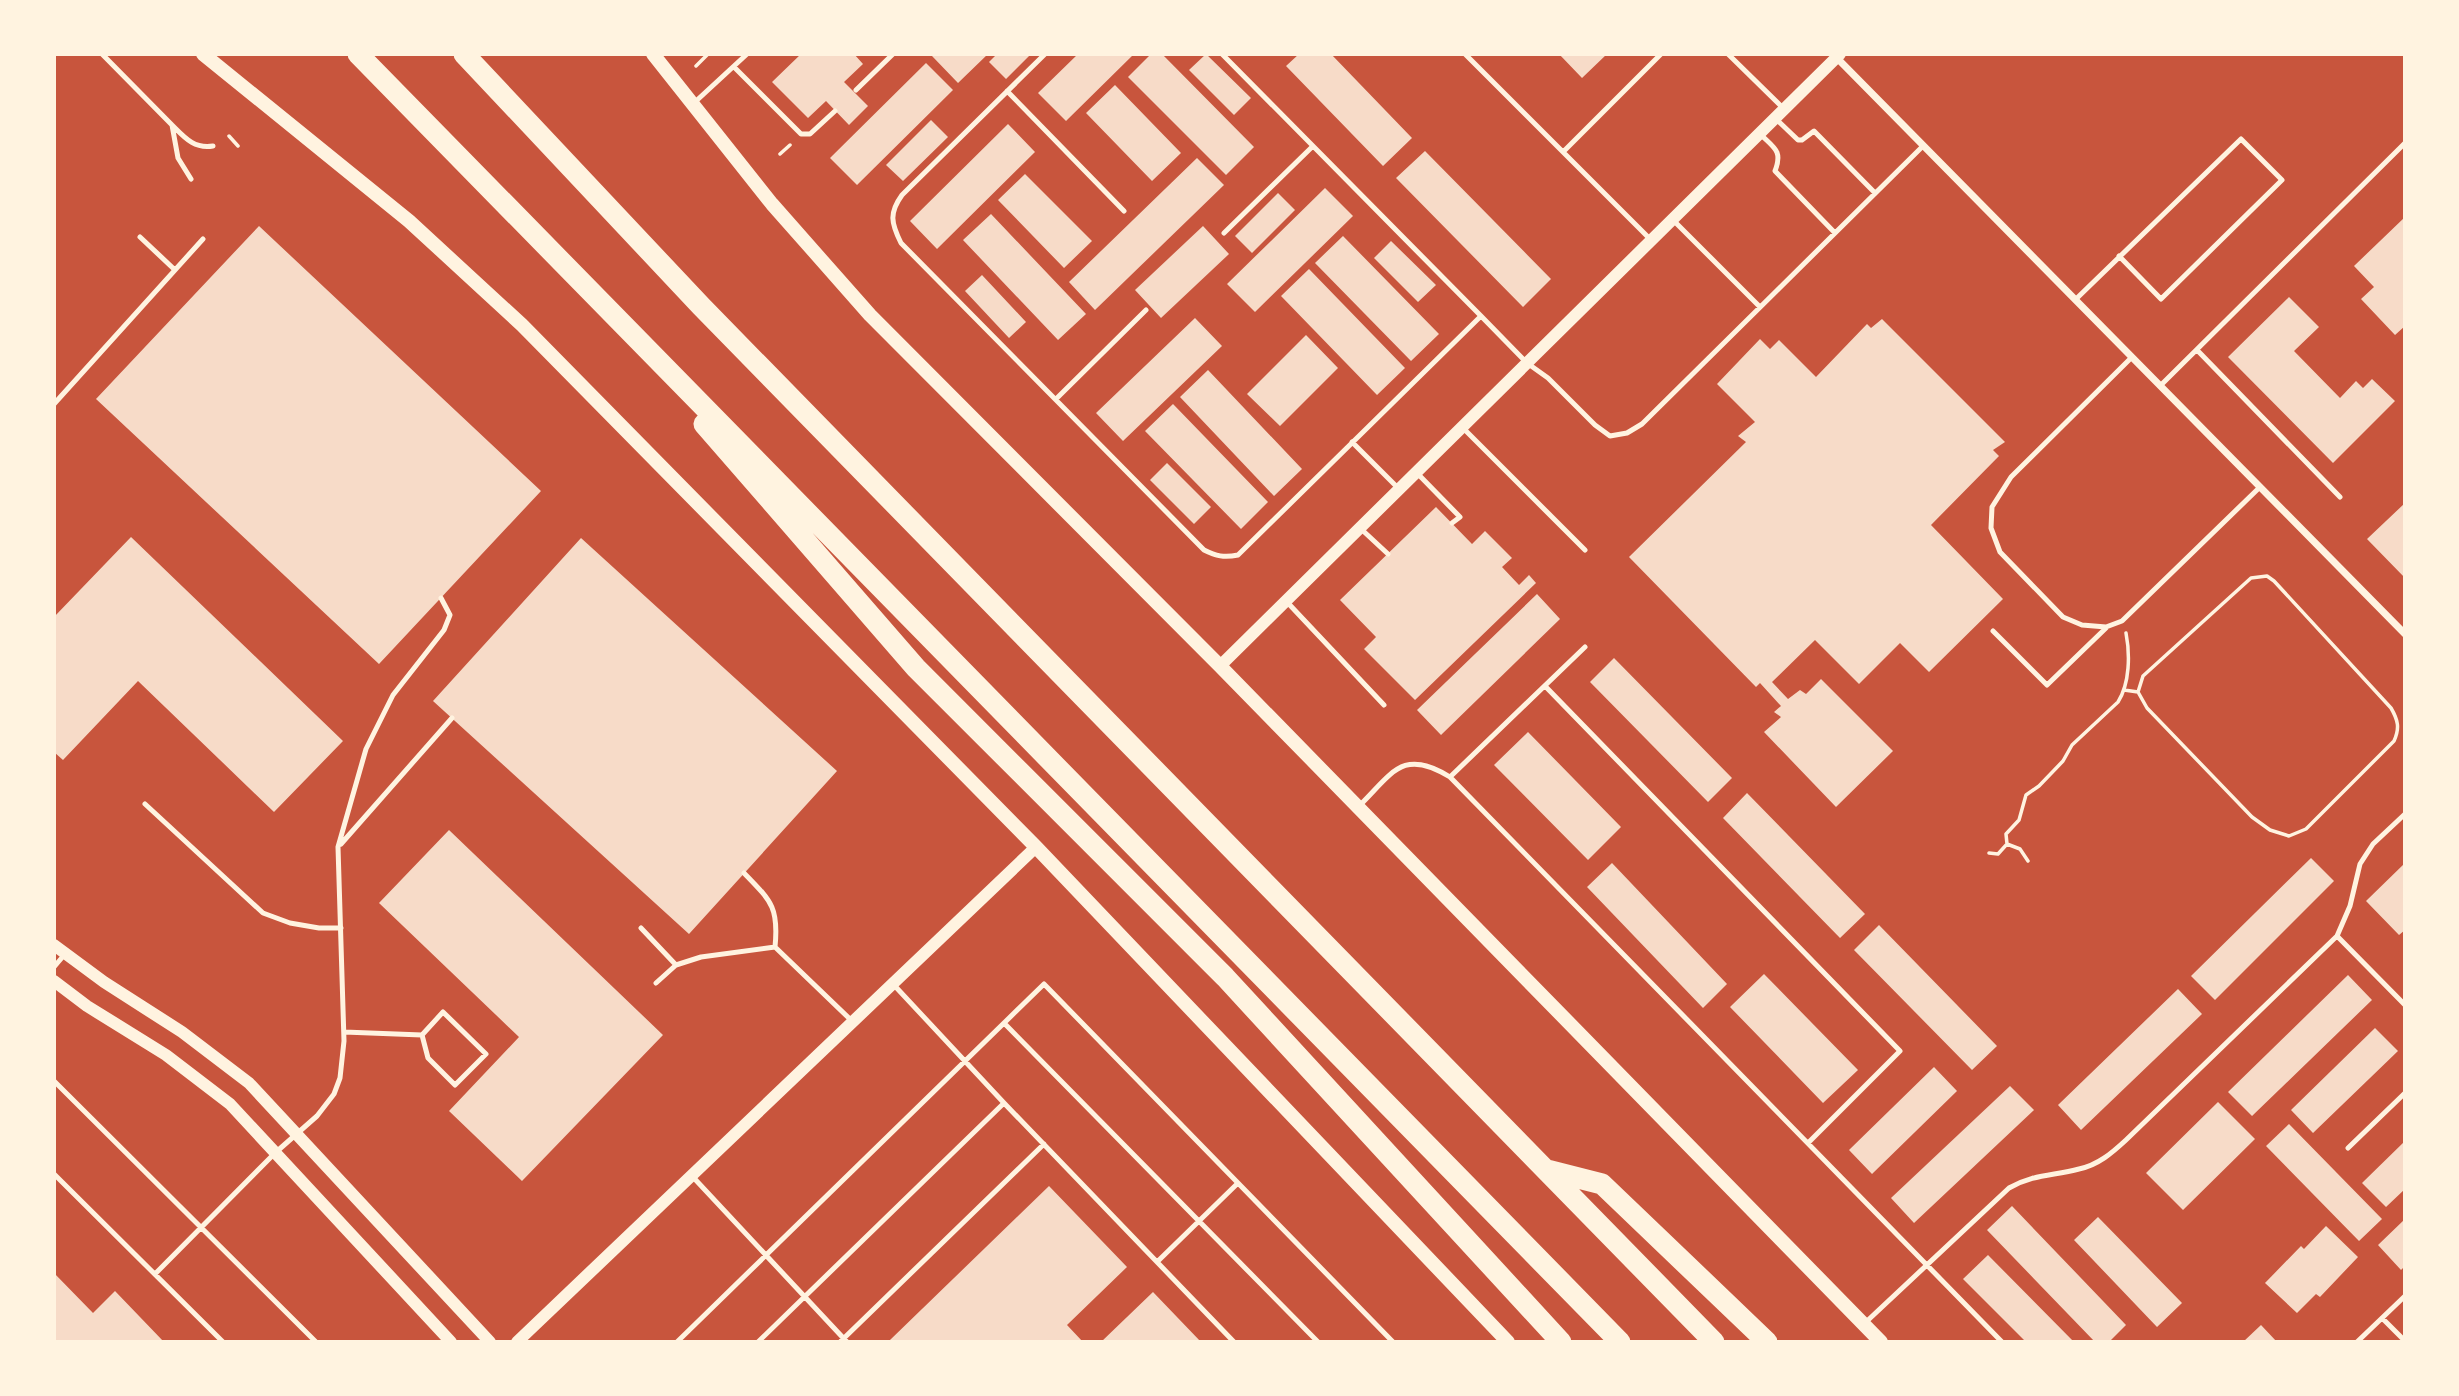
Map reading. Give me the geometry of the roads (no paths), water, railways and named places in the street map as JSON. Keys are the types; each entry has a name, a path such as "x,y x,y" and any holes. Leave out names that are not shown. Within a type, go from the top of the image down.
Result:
{"highway":[{"path":"358,54 1620,1342"},
{"path":"464,54 701,306 1714,1342"},
{"path":"555,253 916,668 1224,977 1561,1342"},
{"path":"1545,1170 1602,1184 1767,1342"}],"main road":[{"path":"203,54 409,220 514,317 1035,847 1508,1342"},
{"path":"653,54 772,204 870,315 1220,666 1881,1342"}],"street":[{"path":"1220,666 1836,55 2405,634"},
{"path":"517,1342 1035,847"},
{"path":"54,946 182,1032 249,1083 490,1342"},
{"path":"54,981 87,1006 166,1055 230,1104 450,1342"}],"lane":[{"path":"103,54 191,143 202,148 213,146"},
{"path":"692,104 747,54"},
{"path":"856,90 893,54"},
{"path":"1045,54 902,195 894,206 891,218 901,243 1204,550 1217,556 1238,555 1481,316"},
{"path":"1222,54 1527,363 1548,378 1595,425 1610,436 1627,433 1642,424 1923,146"},
{"path":"1465,54 1651,240"},
{"path":"1563,152 1661,54"},
{"path":"1728,54 1779,113 1798,140 1814,131 1875,193"},
{"path":"734,67 801,134 810,134 835,111"},
{"path":"1007,91 1124,211"},
{"path":"172,125 178,158 191,179"},
{"path":"1759,133 1777,151 1779,158 1775,171 1835,233"},
{"path":"2075,300 2119,256 2241,139 2282,180 2161,299 2119,256"},
{"path":"2160,386 2405,143"},
{"path":"1224,233 1313,146"},
{"path":"1672,219 1760,307"},
{"path":"140,237 175,270"},
{"path":"54,404 203,239"},
{"path":"1056,399 1146,310"},
{"path":"2197,350 2340,497"},
{"path":"2106,627 2082,625 2063,617 2000,552 1992,528 1992,508 2011,477 2132,357"},
{"path":"1462,427 1585,550"},
{"path":"1352,442 1399,489"},
{"path":"1416,472 1460,516 1452,523"},
{"path":"1993,631 2047,685 2106,627 2122,621 2260,487"},
{"path":"1360,528 1388,554"},
{"path":"155,1274 275,1153 317,1116 334,1094 340,1077 344,1032 338,847 366,749 393,695 444,631 450,615 441,598"},
{"path":"1286,601 1384,705"},
{"path":"1450,777 1585,647"},
{"path":"1545,686 1900,1051 1808,1143"},
{"path":"338,847 452,718"},
{"path":"1358,807 1396,769 1405,765 1416,762 1432,766 1450,777 2002,1342"},
{"path":"145,804 263,913 290,923 319,928 341,928"},
{"path":"1863,1324 2009,1188 2027,1178 2081,1169 2105,1158 2337,936 2350,906 2360,864 2373,844 2405,814"},
{"path":"744,873 769,900 777,922 775,947"},
{"path":"641,928 676,965"},
{"path":"2337,936 2405,1005"},
{"path":"656,983 676,965 701,957 775,947"},
{"path":"775,947 853,1023"},
{"path":"54,967 65,954"},
{"path":"893,984 1234,1342"},
{"path":"677,1342 1044,984 1393,1342"},
{"path":"344,1032 422,1035 443,1012 486,1054 455,1085 428,1058 422,1035"},
{"path":"1004,1023 1318,1342"},
{"path":"54,1081 316,1342"},
{"path":"2348,1148 2405,1093"},
{"path":"758,1342 1004,1103"},
{"path":"692,1176 767,1254 844,1341 1044,1144"},
{"path":"54,1174 223,1342"},
{"path":"1157,1262 1238,1183"},
{"path":"2357,1342 2404,1296"},
{"path":"2382,1318 2405,1340"}]}
